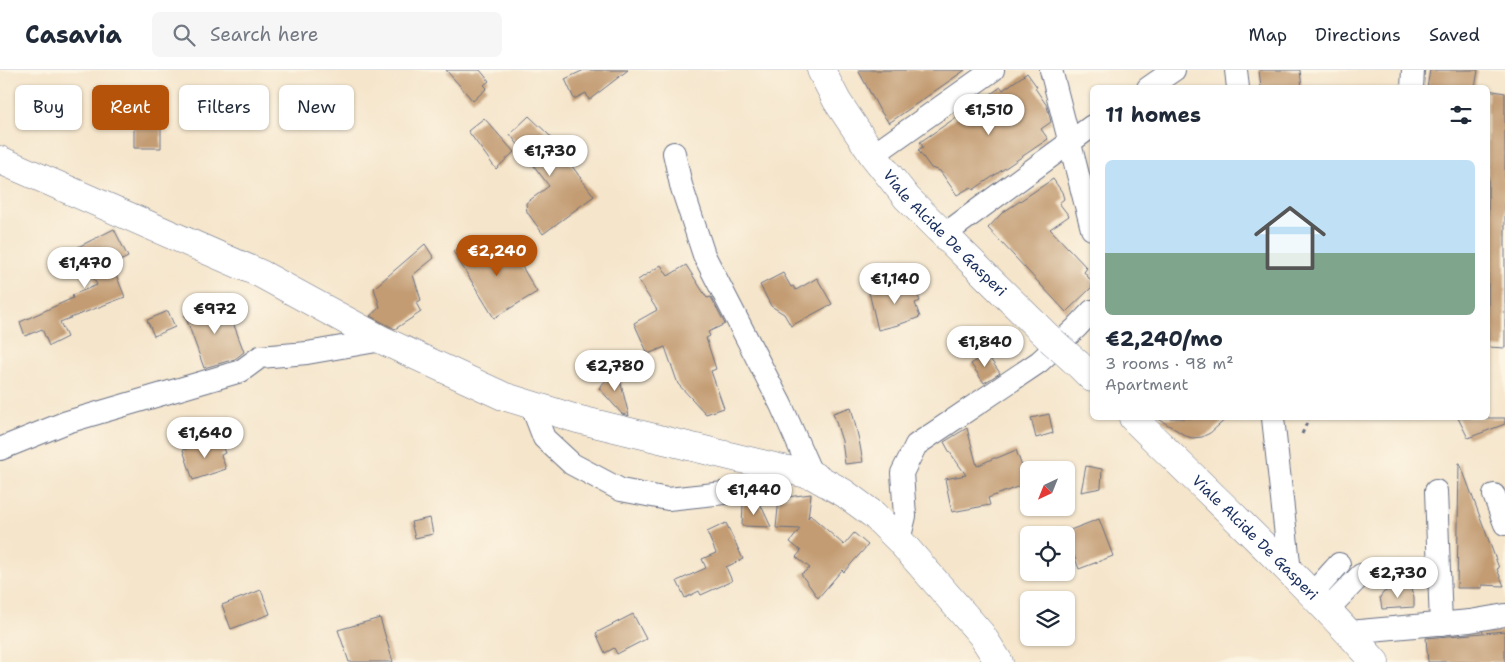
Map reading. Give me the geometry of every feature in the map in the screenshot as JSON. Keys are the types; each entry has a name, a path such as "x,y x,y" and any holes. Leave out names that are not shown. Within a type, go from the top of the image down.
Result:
{"main road":[{"name":"Viale Alcide De Gasperi","path":"821,70 837,101 872,155 907,198 1085,371"},
{"path":"0,160 261,274 382,340 503,396 577,419 812,475 844,493 874,515 899,540 981,634 999,662"},
{"name":"Viale Alcide De Gasperi","path":"1135,420 1290,572 1349,632 1375,662"}],"street":[{"path":"872,155 993,70"},
{"path":"1051,70 1090,221"},
{"path":"1152,85 1174,70"},
{"path":"1236,70 1238,85"},
{"path":"1412,85 1413,70"},
{"path":"945,234 1090,127"},
{"path":"674,153 681,185 704,255 781,405 812,475"},
{"path":"899,540 905,516 902,473 916,445 1039,362 1090,313"},
{"path":"0,449 67,422 240,371 260,357 307,353 382,340"},
{"path":"531,404 544,438 572,464 621,490 668,499 752,490 779,468"},
{"path":"1273,420 1290,572"},
{"path":"1436,491 1441,624"},
{"path":"1494,495 1505,524"},
{"path":"1319,602 1339,564"},
{"path":"1319,602 1361,575"},
{"path":"1349,632 1441,624 1505,615"}],"path":[{"path":"1302,434 1308,420"}],"building":[{"path":"446,70 480,70 489,81 484,85 487,88 473,101"},
{"path":"584,70 628,70 589,100 586,93 574,99 565,79"},
{"path":"858,70 965,70 889,123 879,109"},
{"path":"1259,70 1300,70 1302,85 1261,85"},
{"path":"1430,70 1478,70 1476,85 1428,85"},
{"path":"1027,73 1047,106 1051,122 1041,129 1048,139 973,190 971,187 957,195 940,171 931,168 918,150 923,147 920,142 1001,87 1003,90"},
{"path":"1490,90 1505,93 1505,348 1490,347"},
{"path":"529,116 549,135 594,196 543,234 527,212 526,203 549,186 510,134"},
{"path":"484,118 514,152 496,169 468,131"},
{"path":"134,130 161,130 161,148 134,148"},
{"path":"1053,179 1062,192 1064,199 1059,203 1069,216 1050,229 1087,268 1084,272 1090,280 1090,289 1066,312 988,228 1002,213"},
{"path":"114,229 128,257 112,265 125,297 60,322 67,337 49,346 42,329 25,336 20,322 73,298 72,295 97,285 78,247"},
{"path":"507,241 537,292 494,318 453,251 469,242 479,258"},
{"path":"425,244 434,258 413,275 421,300 416,303 421,312 395,329 370,316 380,307 374,288"},
{"path":"661,265 668,276 686,265 707,298 711,297 725,324 708,332 710,336 706,338 716,369 711,371 724,408 706,414 678,384 665,347 648,354 634,323 657,310 638,280"},
{"path":"783,273 791,287 793,286 796,290 817,278 832,304 791,326 784,314 771,306 760,285"},
{"path":"911,278 920,301 915,303 920,317 878,330 869,292 889,287"},
{"path":"225,301 244,352 235,359 204,368 185,315"},
{"path":"168,311 175,327 154,336 147,320"},
{"path":"986,353 1000,373 984,383 971,364"},
{"path":"617,368 629,416 622,414 599,388"},
{"path":"851,407 863,462 845,464 842,441 833,413"},
{"path":"1049,414 1053,433 1036,438 1031,418"},
{"path":"1505,418 1505,424 1468,438 1459,420"},
{"path":"1160,420 1225,420 1210,433 1202,437 1192,438"},
{"path":"967,428 977,466 1016,450 1020,461 1020,486 988,498 990,505 952,512 945,479 966,475 944,442"},
{"path":"219,438 225,453 221,455 226,469 193,480 183,450"},
{"path":"1459,463 1504,586 1482,585 1482,588 1457,588"},
{"path":"1086,466 1102,469 1101,488 1081,492"},
{"path":"811,494 808,518 810,515 844,545 854,533 868,545 844,572 842,570 818,598 801,574 810,568 796,557 801,551 790,542 800,529 776,528 779,498"},
{"path":"759,501 771,527 742,526 743,504"},
{"path":"430,518 433,534 415,538 411,522"},
{"path":"1099,519 1113,556 1079,569 1075,558 1075,528"},
{"path":"726,523 743,559 726,567 732,581 701,595 699,591 685,598 677,581 706,568 702,559 716,553 707,532"},
{"path":"1401,588 1411,589 1414,597 1414,607 1382,609 1380,597 1384,592"},
{"path":"261,590 270,614 231,629 222,605"},
{"path":"633,614 646,639 617,654 614,648 605,653 596,633"},
{"path":"380,618 393,662 349,662 338,630"},
{"path":"1505,631 1505,662 1428,662 1426,638"}]}
